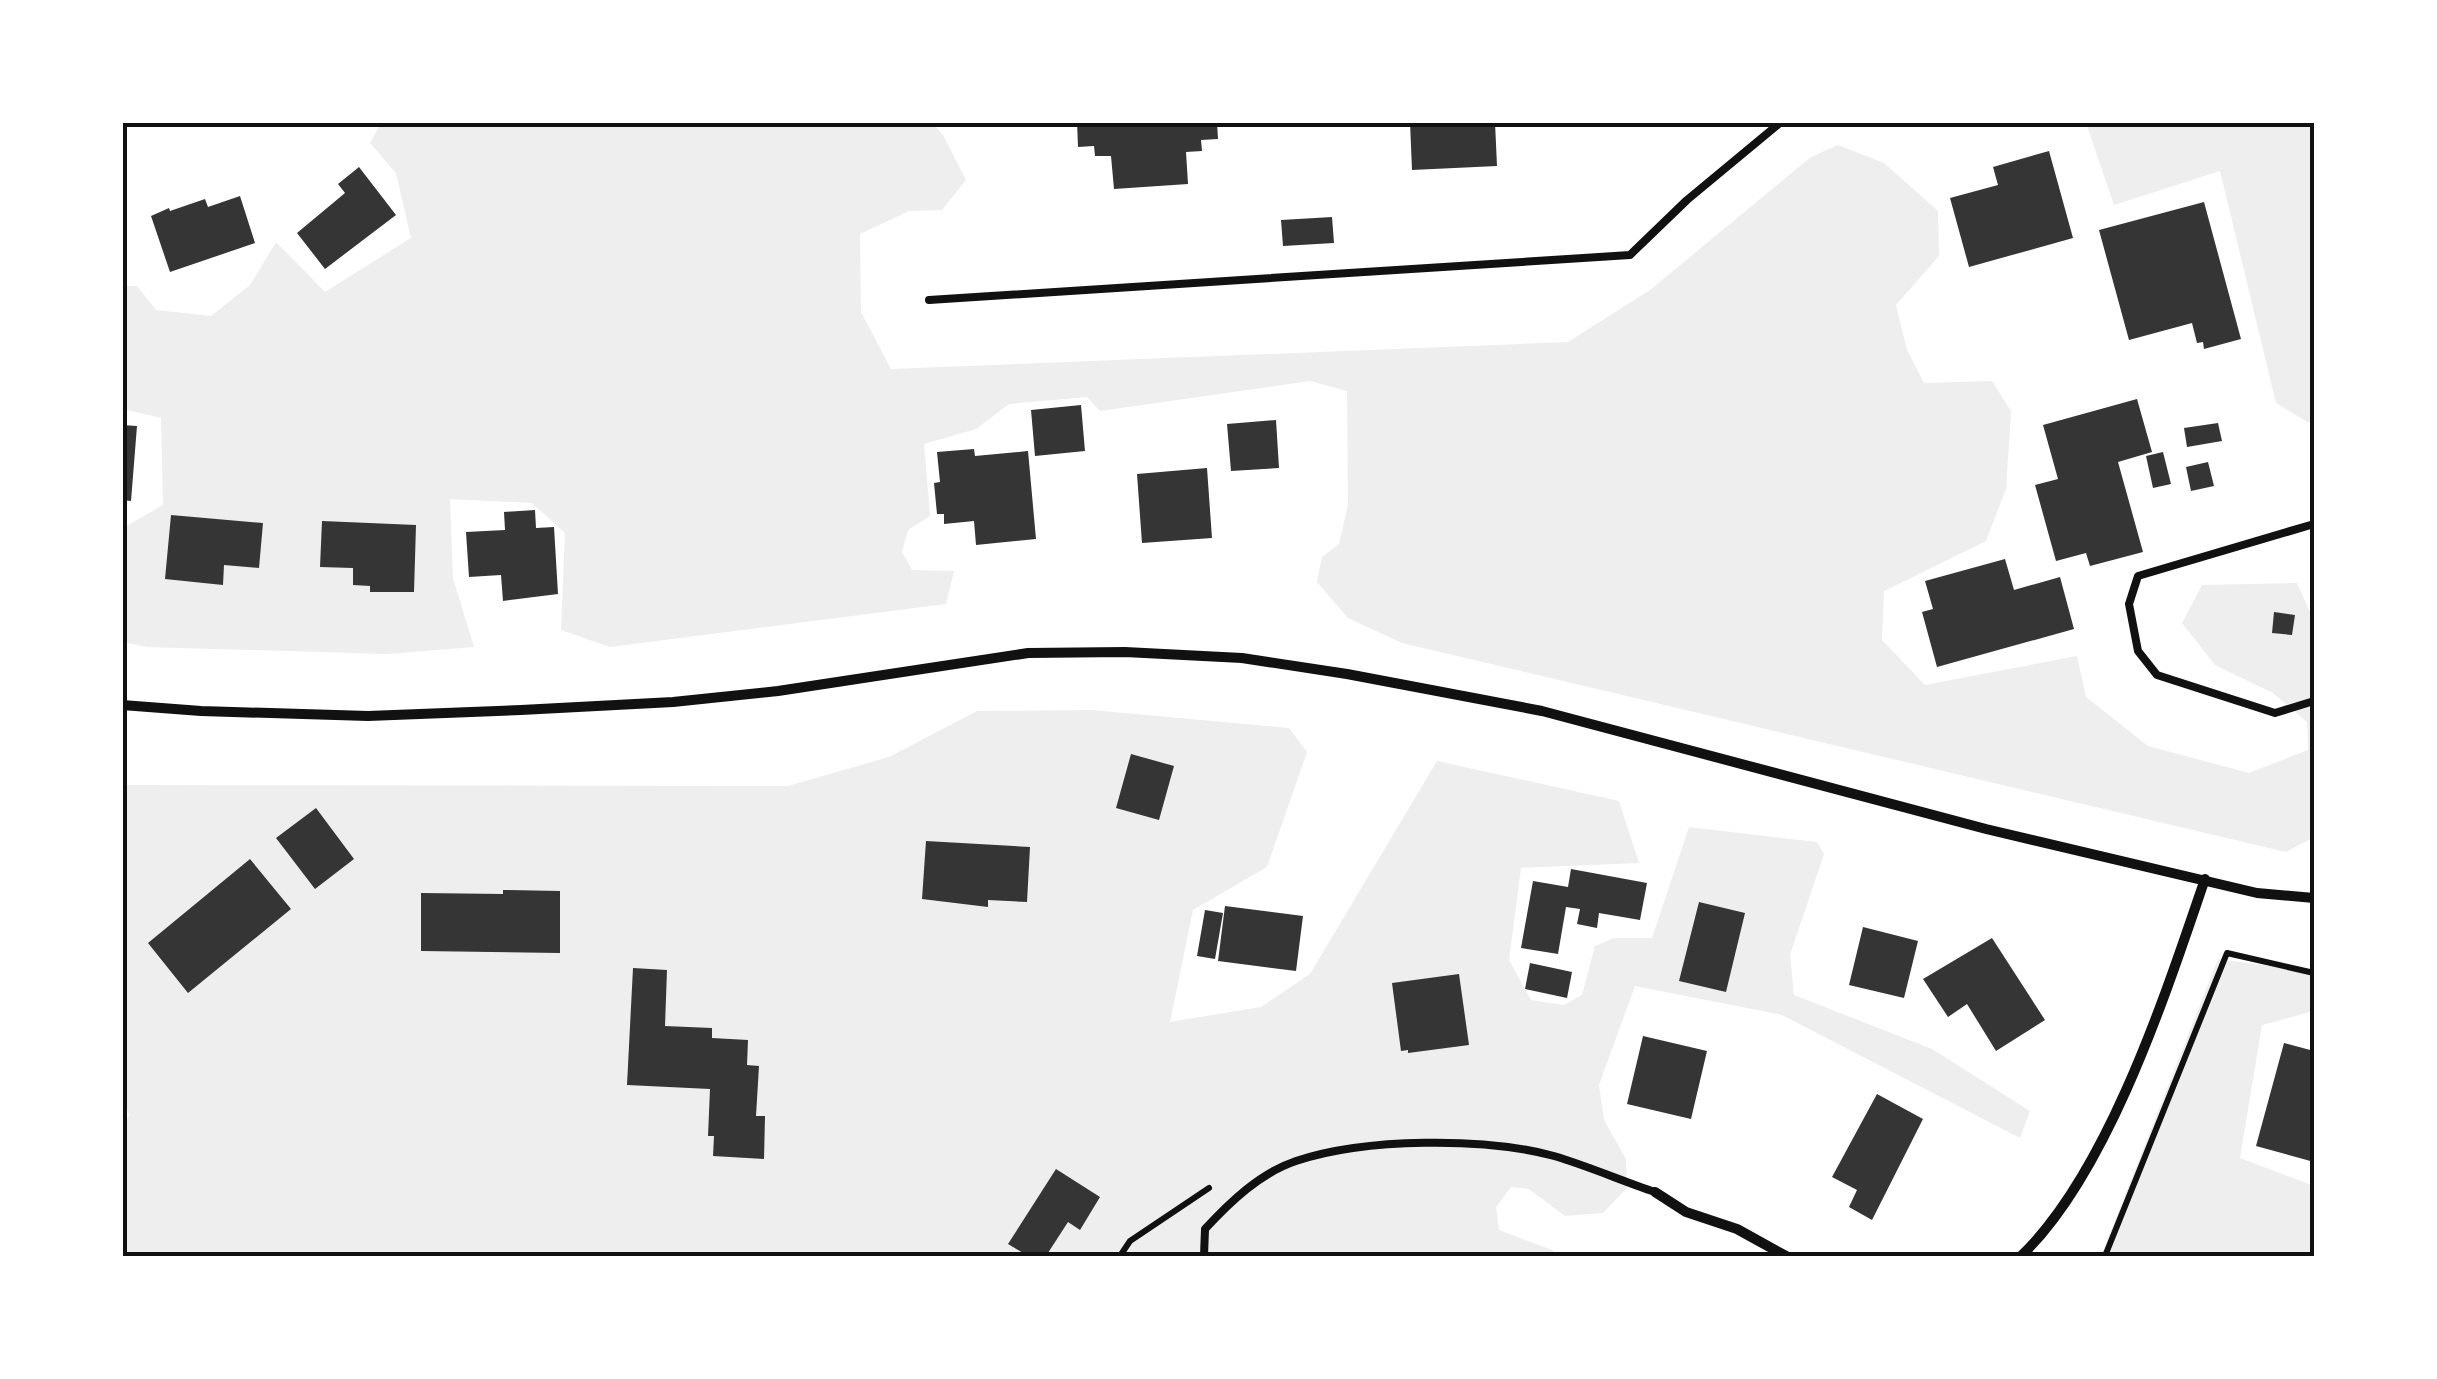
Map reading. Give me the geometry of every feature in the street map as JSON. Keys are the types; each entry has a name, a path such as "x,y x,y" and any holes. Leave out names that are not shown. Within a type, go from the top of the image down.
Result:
{"street":[{"path":"122,705 201,712 368,716 521,710 673,702 1028,654 1125,652 1242,658 1542,711 1986,829 2257,893 2314,898"},
{"path":"2022,1256 2068,1198 2116,1108 2171,978 2205,879"},
{"path":"1655,1192 1686,1212 1737,1228 1786,1256"}],"lane":[{"path":"929,300 1630,255 1781,122"},
{"path":"2314,524 2138,576 2129,604 2138,650 2158,675 2274,714 2314,702"},
{"path":"1204,1256 1205,1229 1237,1195 1294,1161 1373,1145 1472,1144 1552,1156 1655,1192"}],"path":[{"path":"2105,1256 2227,953 2314,972"}],"shaded area":[{"path":"381,123 932,123 943,135 966,180 942,210 909,211 860,234 861,312 891,369 1568,342 1650,290 1811,157 1838,145 1884,163 1938,211 1939,256 1896,305 1907,350 1924,383 1992,381 2011,411 2006,489 1986,541 1884,591 1882,640 1925,685 2077,656 2086,697 2148,746 2249,773 2308,750 2307,722 2273,693 2215,665 2182,623 2202,585 2297,583 2314,621 2314,837 2286,852 1402,643 1348,618 1317,582 1322,557 1339,544 1348,505 1347,391 1310,381 1100,411 1087,397 1009,404 976,429 924,444 930,516 908,530 902,552 912,570 954,571 946,604 610,647 561,630 565,533 532,503 450,499 453,578 474,647 387,654 147,647 123,642 123,528 163,505 161,418 123,409 123,286 137,286 156,310 211,316 250,285 276,242 325,292 411,238 396,173 370,143"},
{"path":"2086,123 2314,123 2314,403 2309,423 2276,403 2220,171 2114,205"},
{"path":"1092,710 1289,728 1307,752 1267,867 1193,910 1170,1022 1261,1007 1310,974 1437,761 1619,801 1639,863 1521,868 1509,960 1531,1000 1564,1005 1582,995 1595,946 1614,938 1652,938 1689,827 1817,842 1824,854 1790,955 1794,995 1932,1049 2030,1111 2020,1138 1782,1015 1635,986 1599,1085 1604,1120 1626,1159 1627,1188 1603,1213 1565,1216 1529,1189 1511,1187 1496,1207 1499,1230 1559,1256 123,1256 122,1135 129,1115 122,1095 123,785 788,786 889,757 977,711"},
{"path":"2218,959 2314,972 2314,1011 2262,1025 2240,1158 2314,1186 2314,1256 2101,1256"}],"building":[{"path":"1077,122 1217,122 1218,139 1201,140 1202,151 1186,152 1188,184 1114,189 1111,156 1095,156 1094,146 1078,147"},
{"path":"1410,122 1495,122 1497,166 1412,170"},
{"path":"2049,151 2073,238 1969,267 1950,198 1998,185 1993,167"},
{"path":"359,167 396,215 325,269 297,233 345,193 338,184"},
{"path":"240,196 255,243 170,272 151,216 205,199 208,207"},
{"path":"2204,202 2241,339 2204,349 2203,342 2197,343 2192,323 2129,340 2099,230"},
{"path":"1332,217 1334,243 1283,246 1281,220"},
{"path":"2137,399 2152,452 2118,462 2143,552 2090,566 2086,553 2056,561 2035,485 2058,479 2043,425"},
{"path":"1081,405 1085,451 1035,456 1031,410"},
{"path":"1276,420 1279,468 1231,471 1227,424"},
{"path":"2218,423 2222,441 2187,447 2184,428"},
{"path":"122,425 137,426 131,501 122,500"},
{"path":"974,449 975,456 1028,451 1036,539 976,545 974,521 944,524 944,514 937,514 937,452"},
{"path":"2163,452 2171,484 2153,488 2146,456"},
{"path":"2208,462 2214,486 2191,491 2186,467"},
{"path":"1207,468 1212,538 1142,543 1137,474"},
{"path":"535,510 536,528 554,527 558,594 503,601 501,575 469,577 466,532 505,530 504,512"},
{"path":"171,515 263,523 259,568 224,565 223,585 165,579"},
{"path":"322,521 416,525 414,592 370,592 370,586 353,585 353,568 320,567"},
{"path":"2005,559 2014,590 2060,577 2074,629 1937,667 1922,612 1933,609 1925,581"},
{"path":"2274,612 2295,615 2292,635 2272,633"},
{"path":"1131,754 1174,766 1159,820 1116,808"},
{"path":"316,808 354,859 315,889 276,838"},
{"path":"926,841 1030,847 1027,902 988,900 988,907 922,899"},
{"path":"250,859 291,909 188,993 148,943"},
{"path":"1571,869 1647,883 1640,920 1599,913 1597,928 1577,924 1580,909 1566,907 1558,954 1521,948 1533,881 1568,887"},
{"path":"503,890 560,891 560,953 421,951 421,893 503,894"},
{"path":"1699,902 1745,913 1726,992 1679,981"},
{"path":"1225,906 1303,916 1296,971 1218,961"},
{"path":"1205,910 1223,913 1215,959 1197,956"},
{"path":"1863,927 1918,941 1904,998 1849,985"},
{"path":"1992,938 2045,1020 1996,1051 1967,1004 1948,1017 1923,979"},
{"path":"1530,963 1572,972 1567,998 1525,989"},
{"path":"633,968 667,970 665,1026 712,1028 712,1038 748,1040 747,1065 759,1066 756,1116 765,1116 764,1159 713,1156 714,1136 708,1136 710,1089 627,1085"},
{"path":"1459,974 1469,1045 1401,1051 1392,983"},
{"path":"1643,1036 1707,1051 1691,1119 1627,1104"},
{"path":"2284,1043 2314,1051 2314,1162 2256,1146"},
{"path":"1877,1094 1923,1119 1872,1220 1849,1207 1857,1190 1832,1177"},
{"path":"1056,1169 1100,1197 1080,1230 1068,1222 1046,1256 1028,1256 1008,1244"}]}
